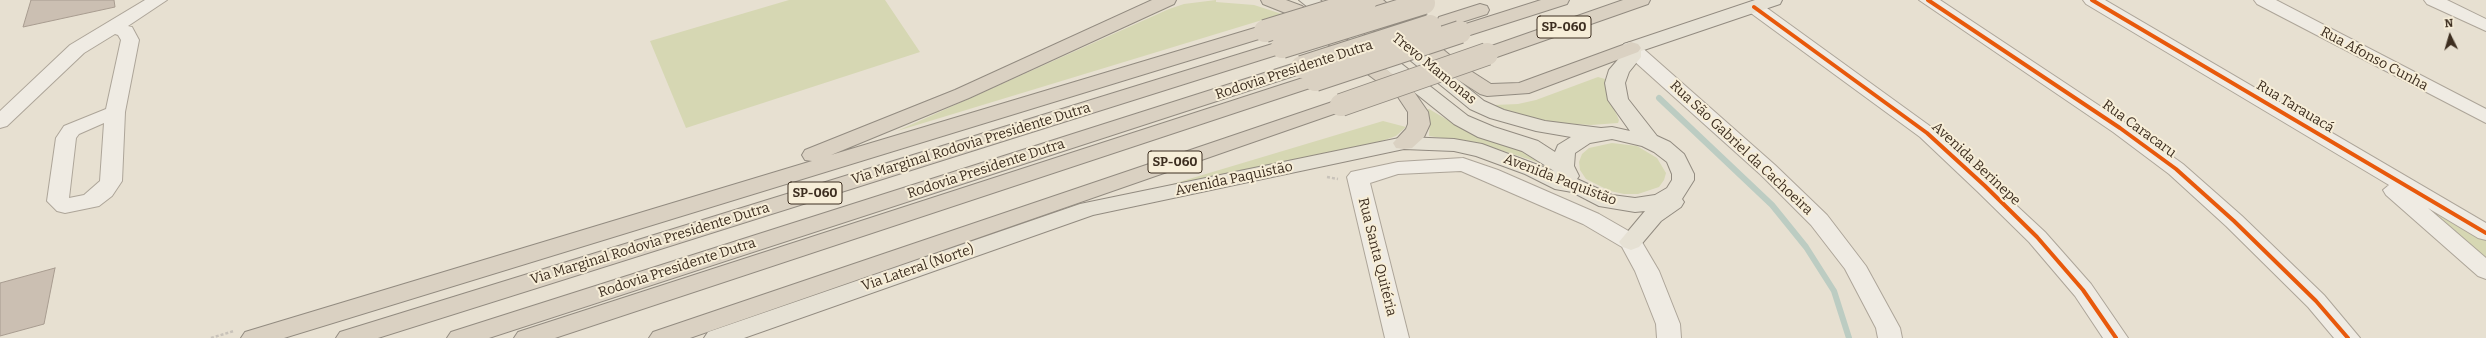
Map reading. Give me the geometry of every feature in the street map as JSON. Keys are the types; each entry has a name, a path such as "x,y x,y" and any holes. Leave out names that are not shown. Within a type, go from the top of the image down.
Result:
{"highway":[{"path":"686,207 962,94 1146,6 1167,0"},
{"path":"1146,6 1182,0"},
{"path":"1270,0 1295,10 1405,93 1418,112 1419,124 1416,132 1404,143"},
{"path":"254,338 1366,0"},
{"path":"1372,0 1456,70 1487,90 1522,89 1631,48"},
{"name":"Rodovia Presidente Dutra","path":"1453,27 1511,0"},
{"name":"Rodovia Presidente Dutra","path":"460,338 1453,27 1560,0"},
{"name":"SP-060","path":"662,338 1341,105 1641,0"},
{"name":"Via Marginal Rodovia Presidente Dutra","path":"349,338 1428,1"},
{"name":"Rodovia Presidente Dutra","path":"527,338 1309,73"}],"main road":[{"name":"Trevo Mamonas","path":"1308,0 1462,120 1486,132 1530,146 1563,166"},
{"name":"Trevo Mamonas","path":"1349,0 1477,105 1497,114 1543,127 1598,134 1620,134 1649,141"},
{"path":"1631,242 1653,216 1672,205 1683,180 1680,166 1670,153 1649,141 1618,100 1615,89 1619,70 1631,57 1631,48 1764,3"},
{"name":"Trevo Mamonas","path":"1577,186 1567,175 1563,166 1566,150 1573,143 1598,134"},
{"name":"Avenida Paquistão","path":"1120,203 1404,143 1454,145 1482,151 1533,169 1563,184 1577,186 1596,197 1624,205 1661,202 1676,193"},
{"name":"Via Lateral (Norte)","path":"717,338 1088,209 1120,203"}],"street":[{"path":"0,122 77,49 158,0"},
{"name":"Rua Caracaru","path":"1928,0 2114,123 2176,170 2234,221 2316,301 2348,338"},
{"name":"Rua Tarauacá","path":"2092,0 2486,233"},
{"name":"Rua Afonso Cunha","path":"2263,0 2486,117"},
{"path":"2433,0 2486,26"},
{"name":"Avenida Berinepe","path":"1764,3 1927,133 1980,181 2037,237 2072,278 2116,338"},
{"path":"113,27 126,31 130,40 115,112"},
{"name":"Rua São Gabriel da Cachoeira","path":"1631,48 1768,170 1819,220 1855,266 1888,328 1890,338"},
{"path":"2357,158 2486,271"},
{"name":"Rua Santa Quitéria","path":"1397,338 1358,178 1373,173 1398,168 1463,164 1591,219 1631,242"},
{"path":"1631,242 1647,271 1668,324 1669,338"}],"green space":[{"path":"789,0 885,0 920,52 686,128 650,41"},
{"path":"1216,0 1216,2 1254,5 1282,14 897,131 1169,9 1184,4"},
{"path":"1598,77 1605,79 1607,93 1619,120 1618,123 1591,125 1547,122 1516,114 1494,105 1518,104 1536,100"},
{"path":"1429,109 1468,132 1521,151 1540,163 1482,144 1429,136 1430,120 1426,110"},
{"path":"1383,121 1406,127 1396,136 1379,142 1149,191"},
{"path":"1612,143 1637,146 1657,158 1666,173 1664,180 1659,187 1638,194 1624,194 1610,191 1586,179 1580,170 1579,162 1582,154 1589,148"},
{"path":"2430,212 2439,212 2486,238 2486,262"}],"building":[{"path":"31,0 114,0 115,7 23,27"},
{"path":"55,268 44,324 0,336 0,283"}],"waterway":[{"path":"1659,98 1772,205 1806,247 1834,291 1849,338"}],"cycle path":[{"path":"1928,0 2120,128 2176,169 2234,221 2316,301 2348,338"},
{"path":"2092,0 2486,233"},
{"path":"1754,7 1927,133 1985,186 2037,237 2083,290 2116,338"}]}
